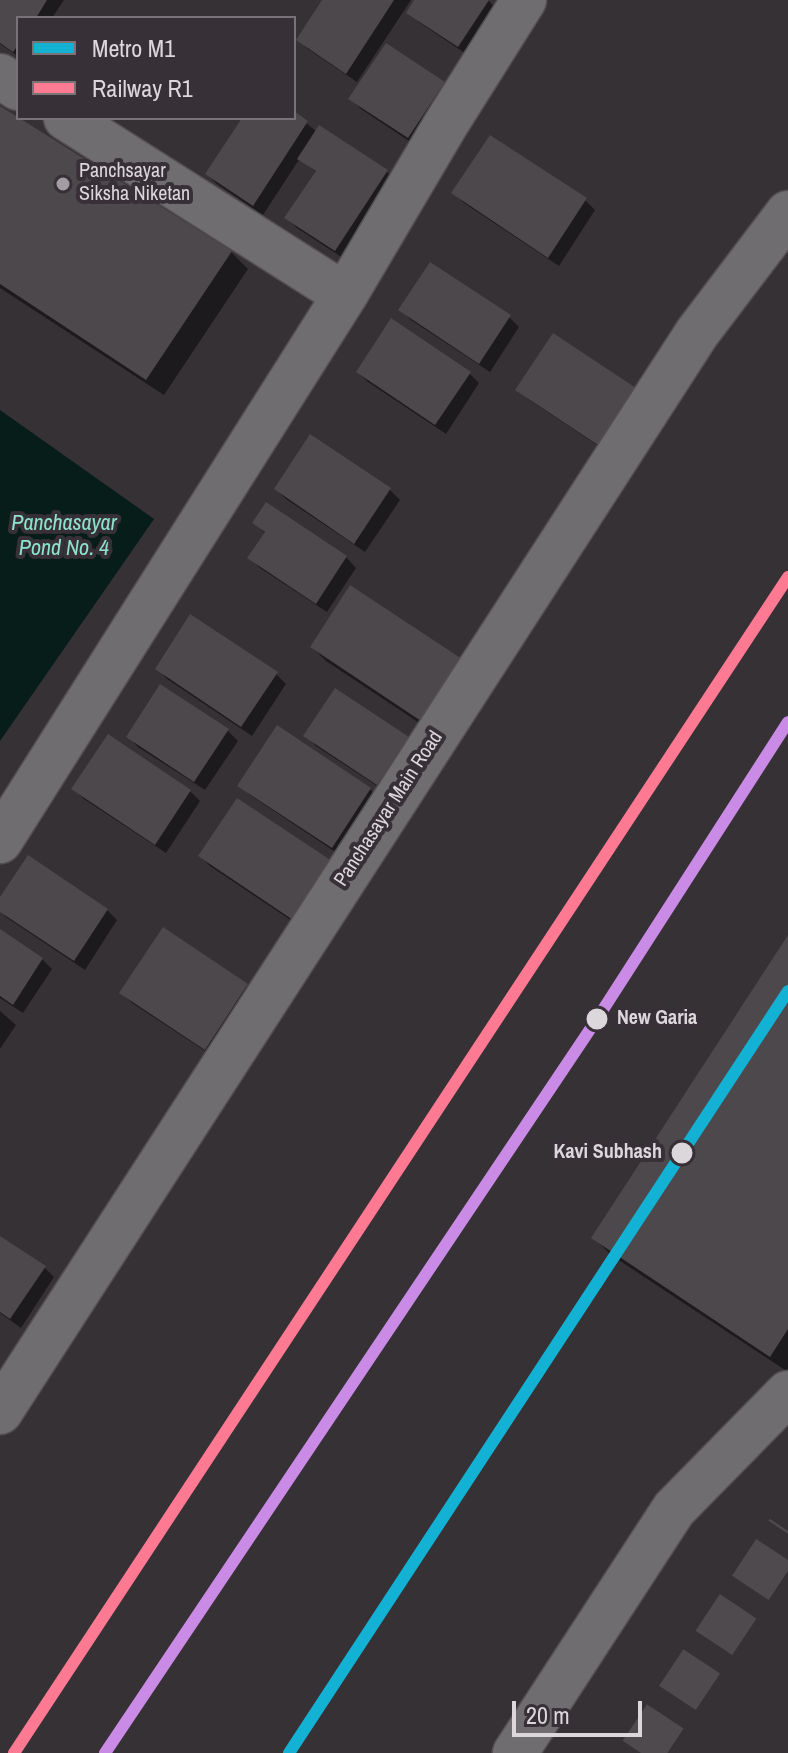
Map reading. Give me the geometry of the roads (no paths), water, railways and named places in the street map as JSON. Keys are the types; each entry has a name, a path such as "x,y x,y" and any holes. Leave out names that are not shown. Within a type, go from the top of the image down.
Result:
{"street":[{"path":"0,841 345,295 524,0"},
{"path":"69,120 345,295"},
{"name":"Panchasayar Main Road","path":"0,1412 697,333 788,213"},
{"path":"515,1753 674,1509 788,1393"}],"water":[{"name":"Panchasayar Pond No. 4","path":"0,410 154,519 0,741"}],"tunnel":[{"path":"641,1753 788,1531"}],"metro line":[{"name":"M1","path":"289,1753 788,991"}],"rail line":[{"name":"R1","path":"14,1753 788,577"}],"place":[{"name":"Panchsayar Siksha Niketan","path":"63,184"},
{"name":"New Garia","path":"597,1019"},
{"name":"Kavi Subhash","path":"682,1153"}]}
